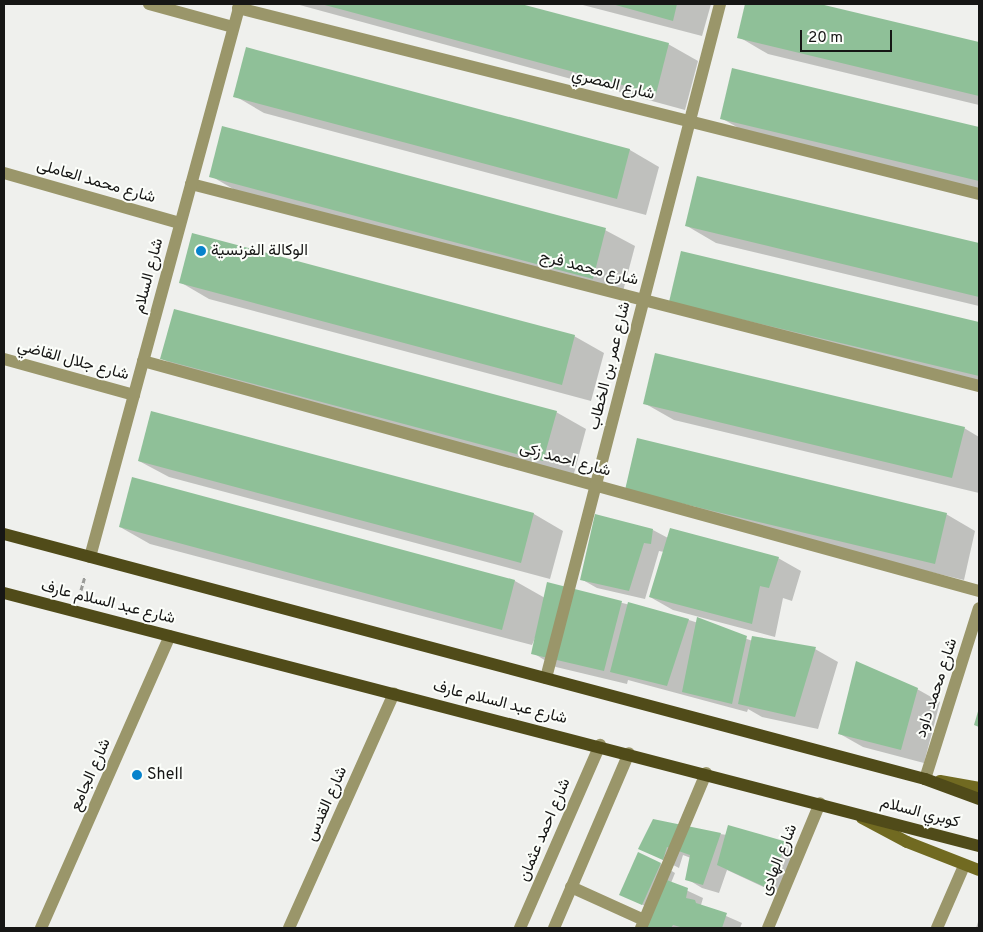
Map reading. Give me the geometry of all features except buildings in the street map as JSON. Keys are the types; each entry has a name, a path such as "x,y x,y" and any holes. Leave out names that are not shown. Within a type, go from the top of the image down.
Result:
{"main road":[{"path":"4,534 925,779 979,788"},
{"name":"شارع عبد السلام عارف","path":"4,593 852,812 907,842 964,866 979,870"},
{"name":"كوبري السلام","path":"925,779 979,799"},
{"name":"كوبري السلام","path":"852,812 979,846"}],"street":[{"path":"149,4 233,27"},
{"name":"شارع عمر بن الخطاب","path":"546,678 720,4"},
{"name":"شارع السلام","path":"90,556 239,6"},
{"name":"شارع المصري","path":"239,6 979,194"},
{"name":"شارع محمد العاملى","path":"4,173 180,223"},
{"name":"شارع محمد فرج","path":"191,184 979,386"},
{"name":"شارع جلال القاضي","path":"4,359 134,395"},
{"name":"شارع احمد زكى","path":"143,361 979,591"},
{"name":"شارع محمد داود","path":"925,779 979,608"},
{"name":"شارع الجامع","path":"41,928 170,636"},
{"name":"شارع القدس","path":"289,928 394,693"},
{"name":"شارع احمد عثمان","path":"520,928 600,746"},
{"path":"554,928 629,753"},
{"path":"571,887 643,924 706,773"},
{"name":"شارع الهادى","path":"768,928 820,803"},
{"path":"937,928 964,866"}],"path":[{"path":"75,611 90,556"}],"place":[{"name":"الوكالة الفرنسية","path":"201,251"},
{"name":"Shell","path":"137,775"}]}
